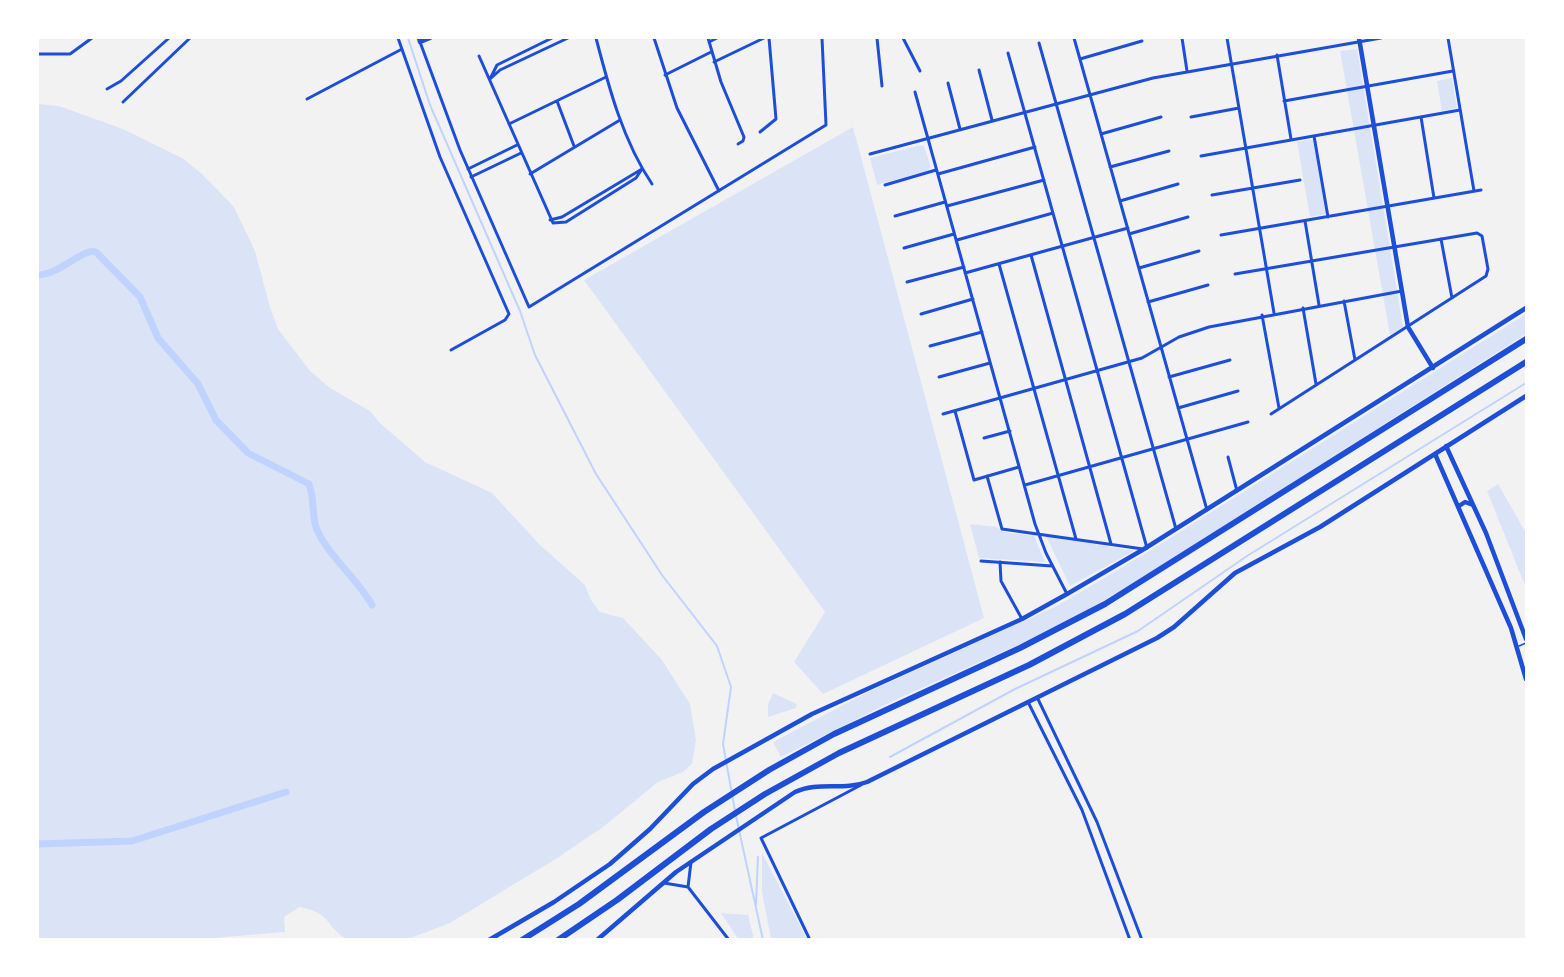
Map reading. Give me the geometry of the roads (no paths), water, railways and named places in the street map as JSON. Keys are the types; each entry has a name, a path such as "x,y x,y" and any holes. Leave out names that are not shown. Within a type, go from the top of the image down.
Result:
{"highway":[{"path":"522,939 593,895 741,787 834,734 1020,648 1106,604 1527,339"},
{"path":"558,939 617,900 744,807 838,753 1029,665 1125,614 1527,362"}],"street":[{"path":"38,54 70,54 92,38"},
{"path":"107,89 121,81 169,38"},
{"path":"123,102 190,38"},
{"path":"398,38 444,167 509,314 505,320 451,350"},
{"path":"430,38 419,40 471,177 529,307 828,123 822,38"},
{"path":"490,78 497,65 552,38"},
{"path":"490,78 496,72 568,38"},
{"path":"596,38 620,120 642,169 652,184"},
{"path":"654,38 664,75 685,128 719,191"},
{"path":"717,38 708,40 714,62 744,136 743,141 738,144"},
{"path":"714,62 764,38"},
{"path":"760,132 776,119 769,38"},
{"path":"877,38 882,86"},
{"path":"903,38 920,71"},
{"path":"1074,38 1207,510"},
{"path":"1182,38 1187,71"},
{"path":"1227,38 1274,313"},
{"path":"870,154 1056,102 1187,71 1359,39 1381,38"},
{"path":"1448,38 1474,191"},
{"path":"1359,39 1408,327 1433,368"},
{"path":"1080,59 1142,41"},
{"path":"1040,43 1176,530"},
{"path":"538,45 540,51"},
{"path":"307,99 402,49"},
{"path":"664,75 711,52"},
{"path":"1008,53 1146,548"},
{"path":"1277,55 1291,140"},
{"path":"479,56 549,220 556,224 566,222 636,178 642,169"},
{"path":"979,70 992,120"},
{"path":"1284,101 1454,71"},
{"path":"509,124 606,77"},
{"path":"948,83 960,129"},
{"path":"915,92 1038,533 1052,566 1068,594"},
{"path":"557,101 574,146"},
{"path":"1191,117 1239,108"},
{"path":"1201,156 1460,110"},
{"path":"1101,134 1161,117"},
{"path":"1420,117 1434,198"},
{"path":"530,174 620,120"},
{"path":"1314,136 1328,217"},
{"path":"468,169 517,145"},
{"path":"885,185 1035,147"},
{"path":"1110,167 1169,151"},
{"path":"471,177 521,153"},
{"path":"549,220 562,217 642,169"},
{"path":"895,216 1044,180"},
{"path":"1212,195 1300,180"},
{"path":"1120,201 1178,184"},
{"path":"1221,235 1481,190"},
{"path":"597,196 600,201"},
{"path":"956,240 1053,213"},
{"path":"1129,234 1188,217"},
{"path":"1305,220 1319,305"},
{"path":"965,273 1128,228"},
{"path":"1235,274 1480,233 1488,274 1271,414"},
{"path":"904,248 954,234"},
{"path":"1442,239 1452,298"},
{"path":"1139,268 1199,251"},
{"path":"1031,255 1111,544"},
{"path":"999,264 1076,538"},
{"path":"907,282 964,267"},
{"path":"1148,302 1208,285"},
{"path":"943,414 1129,362 1187,334 1262,315 1402,291"},
{"path":"921,314 973,299"},
{"path":"1344,301 1354,360"},
{"path":"1303,308 1316,384"},
{"path":"489,939 554,902 610,864 645,834 693,783 713,769 846,698 1022,619 1068,594 1176,530 1527,308"},
{"path":"1262,315 1279,408"},
{"path":"930,346 982,332"},
{"path":"1169,377 1230,360"},
{"path":"939,377 990,363"},
{"path":"1178,408 1238,391"},
{"path":"810,939 761,838 867,782 1158,638 1181,622 1235,573 1320,527 1527,396"},
{"path":"955,411 974,480 1019,466"},
{"path":"1025,485 1248,422"},
{"path":"984,438 1010,431"},
{"path":"1446,446 1473,505 1527,641"},
{"path":"1435,453 1517,646 1527,679"},
{"path":"1228,457 1237,490"},
{"path":"987,476 1002,529 1146,548"},
{"path":"1459,506 1465,502 1473,505"},
{"path":"981,561 1052,566"},
{"path":"1000,562 1000,579 1022,619"},
{"path":"1037,697 1104,840 1142,939"},
{"path":"1028,701 1082,810 1130,939"},
{"path":"597,939 691,862 800,789 819,786 850,786 867,782"},
{"path":"1095,843 1104,840"},
{"path":"691,862 688,886 729,939"},
{"path":"663,883 688,886"}],"lane":[{"path":"1517,646 1527,641"}],"waterway":[{"path":"408,38 430,105 520,311 535,355 596,474 662,575 717,646 731,687 723,744 735,811"},
{"path":"38,275 47,274 84,254 96,252 140,297 158,338 198,384 216,420 248,453 309,484 314,519 322,540 372,605"},
{"path":"890,757 1015,689 1138,631 1247,556 1526,383"},
{"path":"38,844 132,841 286,792"},
{"path":"736,816 763,940"},
{"path":"756,905 758,857"}]}
